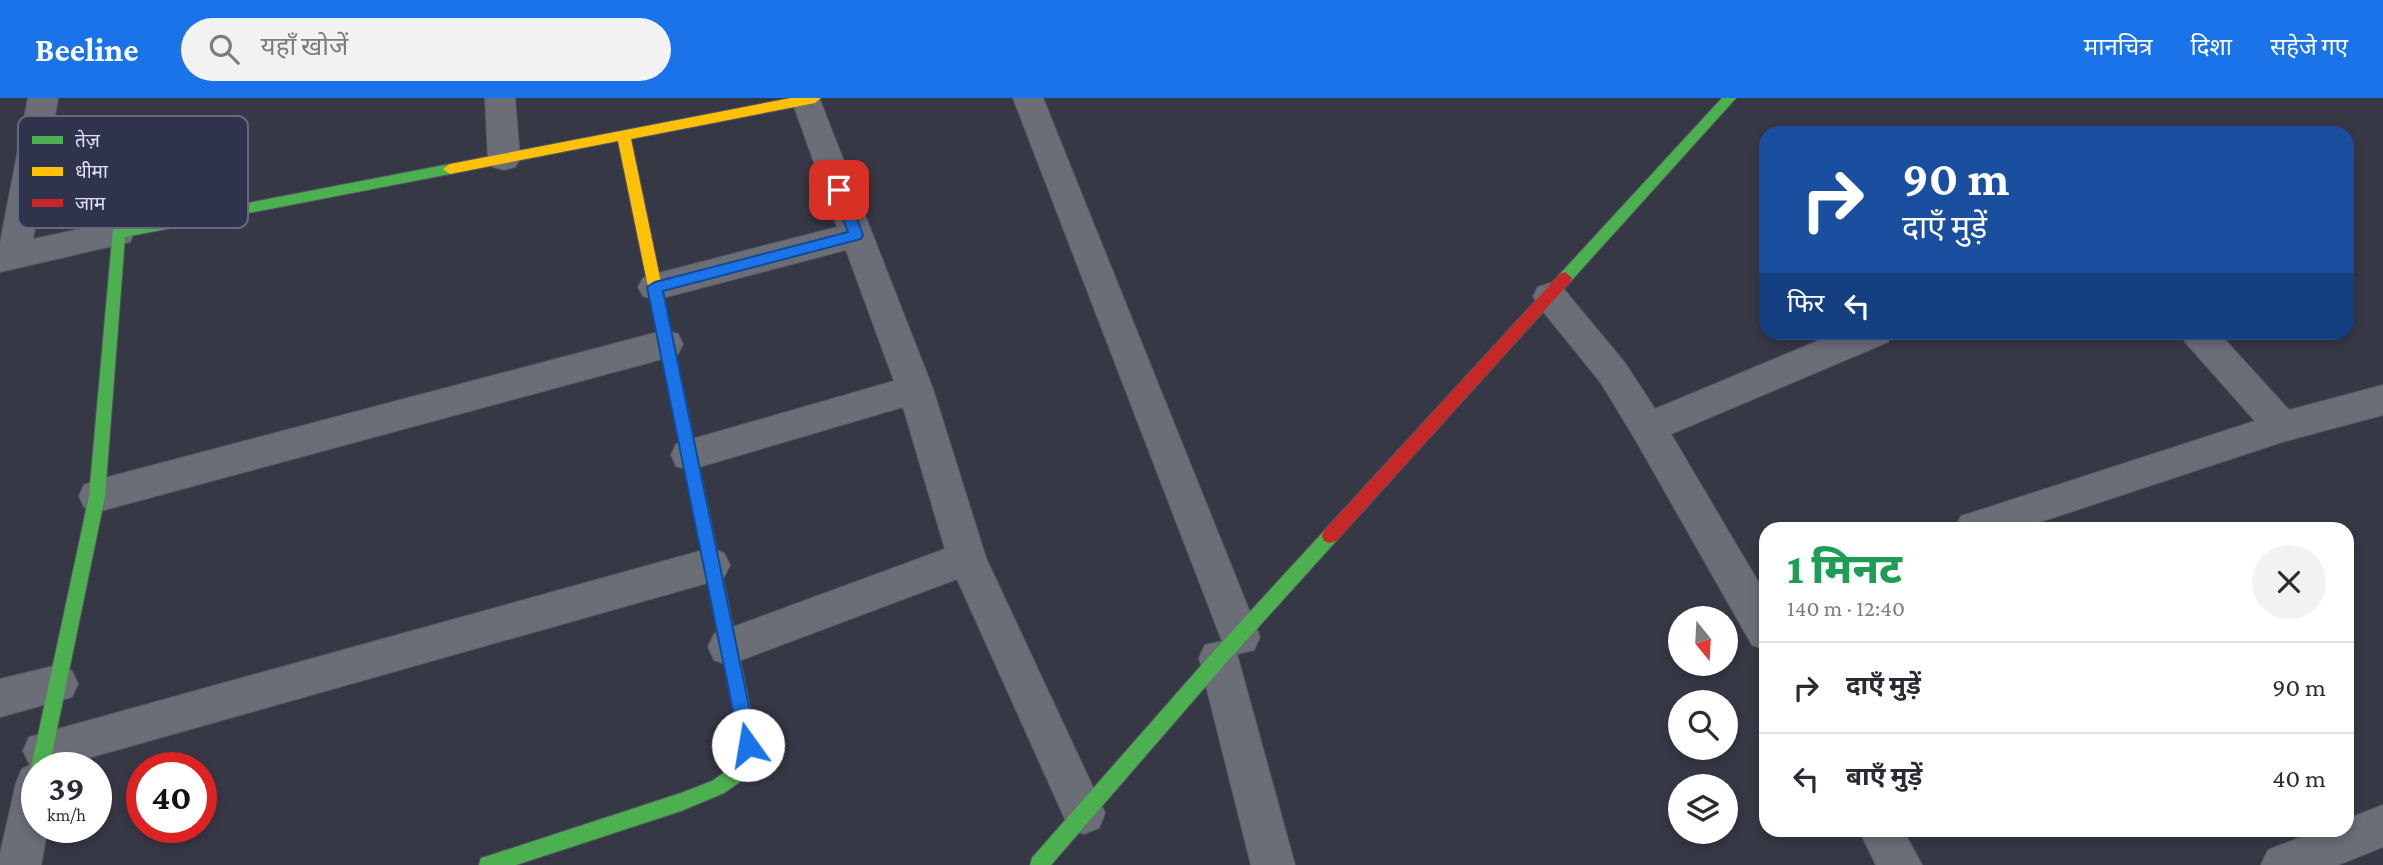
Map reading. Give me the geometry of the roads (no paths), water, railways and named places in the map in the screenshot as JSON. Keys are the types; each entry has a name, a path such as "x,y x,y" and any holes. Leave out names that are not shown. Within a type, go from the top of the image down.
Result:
{"street":[{"path":"39,116 43,98"},
{"path":"499,98 504,159"},
{"path":"1028,98 1230,647 1273,865"},
{"path":"1039,865 1230,647 1730,98"},
{"path":"248,208 810,99 856,235 915,388 967,558 1084,813"},
{"path":"488,865 681,802 718,787 744,769 748,745 624,137"},
{"path":"18,209 7,258 144,228"},
{"path":"43,752 97,496 118,233"},
{"path":"655,287 856,235"},
{"path":"1550,296 1613,373 1648,428 1759,620"},
{"path":"1648,428 1857,340"},
{"path":"2204,340 2282,427"},
{"path":"97,496 666,344"},
{"path":"688,455 915,388"},
{"path":"1993,522 2282,427 2383,400"},
{"path":"728,647 967,558"},
{"path":"90,752 711,565"},
{"path":"0,698 58,684"},
{"path":"2283,865 2383,826"},
{"path":"1884,837 1900,865"},
{"path":"19,865 24,843"}]}
